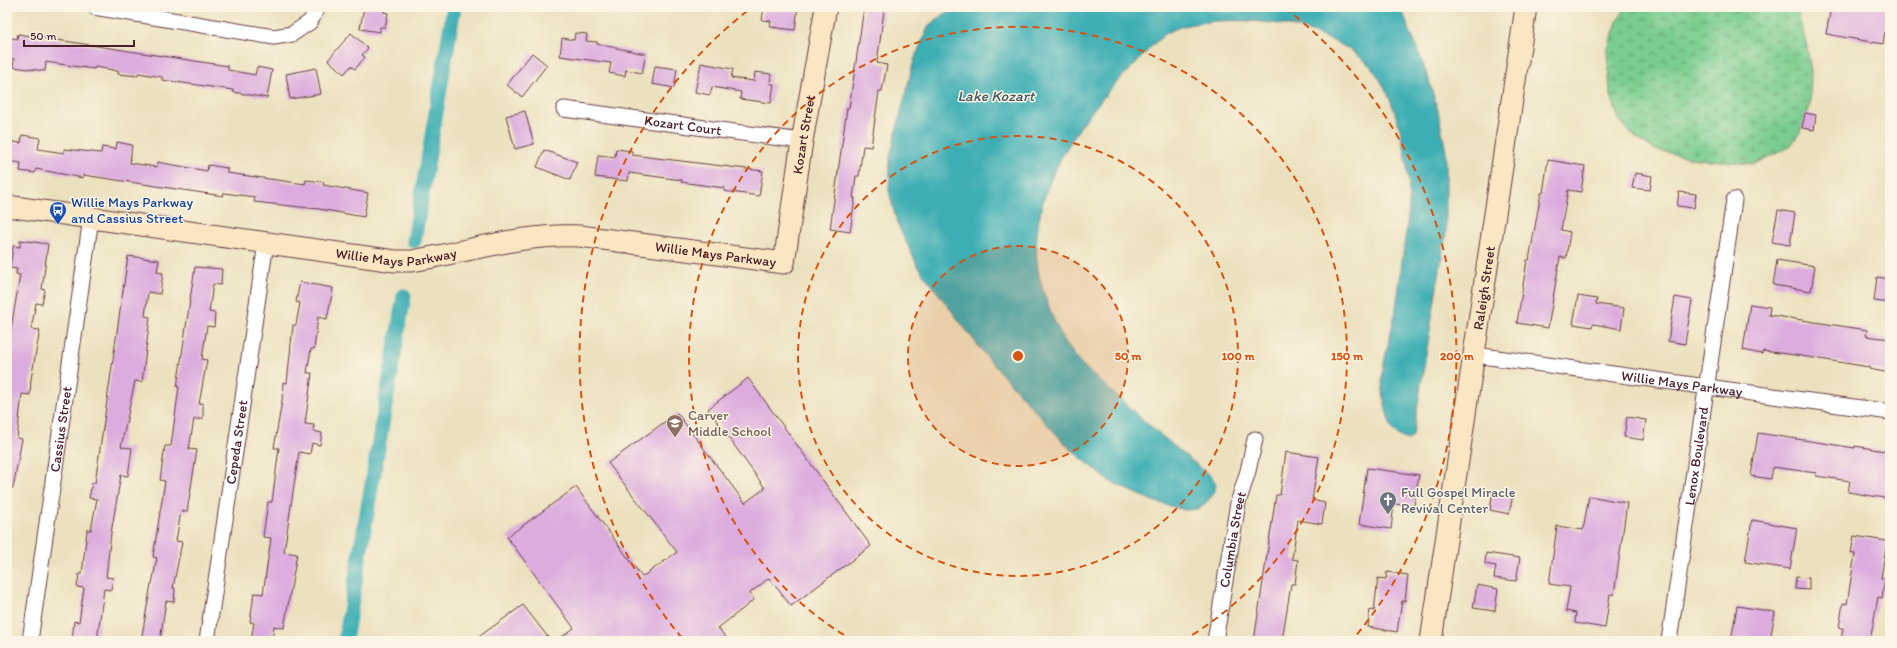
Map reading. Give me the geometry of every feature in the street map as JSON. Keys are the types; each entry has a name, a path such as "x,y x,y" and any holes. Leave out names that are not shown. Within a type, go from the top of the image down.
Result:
{"street":[{"path":"94,7 274,37 292,34 310,22 318,7"},
{"name":"Kozart Street","path":"784,263 802,141 826,7"},
{"name":"Raleigh Street","path":"1431,641 1526,7"},
{"name":"Kozart Court","path":"564,109 802,141"},
{"name":"Lenox Boulevard","path":"1669,641 1734,200"},
{"name":"Willie Mays Parkway","path":"7,206 374,259 412,262 533,237 557,235 580,236 784,263"},
{"name":"Cassius Street","path":"30,641 91,218"},
{"name":"Cepeda Street","path":"207,641 266,243"},
{"name":"Willie Mays Parkway","path":"1475,355 1890,412"},
{"name":"Columbia Street","path":"1215,641 1238,503 1248,471 1255,439"}],"green space":[{"path":"1626,7 1796,7 1807,46 1811,73 1810,106 1800,132 1790,147 1754,164 1697,159 1656,150 1637,139 1619,120 1610,92 1607,51 1617,22"}],"water":[{"name":"Lake Kozart","path":"954,7 1401,7 1428,77 1438,111 1446,152 1446,232 1413,435 1409,440 1398,435 1391,426 1385,404 1382,380 1396,306 1408,220 1409,200 1407,166 1395,112 1380,80 1371,67 1349,49 1331,40 1291,26 1255,21 1215,21 1196,23 1180,27 1167,33 1158,40 1111,88 1072,140 1056,169 1044,199 1038,230 1037,261 1044,293 1050,310 1065,342 1083,365 1172,445 1212,477 1216,485 1213,495 1200,509 1185,510 1153,501 1109,481 1067,446 989,360 918,267 897,223 889,191 890,156 914,60 929,25"}],"building":[{"path":"364,7 384,7 384,12 388,13 385,27 380,27 380,32 360,29"},
{"path":"764,7 798,7 795,30 770,27 771,21 762,20"},
{"path":"1831,7 1889,7 1883,44 1826,34"},
{"path":"864,8 884,11 877,63 887,65 882,91 879,91 871,147 863,146 859,176 856,176 853,198 855,198 850,232 830,229 847,108 849,108"},
{"path":"351,33 368,48 362,55 365,57 355,69 351,66 344,74 328,60"},
{"path":"575,33 587,34 586,41 597,42 597,44 646,54 642,73 626,70 625,76 609,73 611,63 560,56 562,38 574,40"},
{"path":"18,34 228,66 228,70 255,75 257,67 272,70 267,98 233,92 233,90 162,80 162,77 138,73 138,76 118,74 118,71 95,67 94,69 46,62 45,71 13,67 14,59 7,58 7,37 17,39"},
{"path":"532,53 547,65 522,97 507,85"},
{"path":"701,63 733,69 731,78 754,81 755,72 771,74 770,84 774,84 771,103 740,99 741,92 712,87 710,95 695,92"},
{"path":"655,66 677,69 674,88 652,84"},
{"path":"316,68 321,94 290,99 286,74"},
{"path":"525,111 534,144 515,149 506,116"},
{"path":"1805,113 1816,115 1814,130 1802,128"},
{"path":"22,135 40,138 38,149 64,153 64,149 101,153 102,147 116,149 117,142 132,145 130,163 157,167 157,162 207,171 208,165 227,168 227,173 305,184 306,180 324,182 323,185 368,193 364,217 319,209 254,202 255,197 224,193 223,196 83,175 83,178 36,169 35,173 20,171 21,163 7,161 7,141 21,143"},
{"path":"616,149 632,151 632,155 763,171 759,196 724,191 724,188 681,182 682,180 629,173 628,181 595,177 598,155 615,157"},
{"path":"544,150 577,162 570,180 537,167"},
{"path":"1548,160 1585,166 1581,192 1568,190 1561,230 1570,232 1566,258 1560,257 1548,328 1517,323 1527,260 1529,260 1541,193 1543,193"},
{"path":"1635,173 1652,176 1650,190 1632,188"},
{"path":"1679,192 1696,194 1694,208 1677,206"},
{"path":"1778,210 1795,213 1790,245 1772,242"},
{"path":"20,240 48,244 42,289 45,290 42,304 36,303 31,329 40,330 31,379 30,395 22,394 17,438 22,439 13,488 7,487 7,328 11,329 20,275 16,274 17,269 10,268 13,246 20,247"},
{"path":"128,256 159,260 157,272 163,273 160,294 148,292 145,316 150,317 142,382 135,381 121,447 132,448 128,476 121,475 111,533 106,577 113,578 111,590 104,589 97,641 72,641 74,621 79,622 84,588 77,587 79,574 82,574 87,530 91,530 97,499 89,498 92,483 95,483"},
{"path":"1777,260 1815,266 1811,291 1773,285"},
{"path":"195,267 222,269 221,285 213,284 209,312 215,313 214,327 207,326 202,359 207,360 199,404 203,403 203,419 194,419 189,449 197,450 187,512 181,511 176,541 182,542 173,588 175,588 174,602 166,601 160,641 141,641 157,558 153,557 165,481 160,480 165,446 171,446 179,387 177,387"},
{"path":"1877,277 1890,279 1890,303 1874,301"},
{"path":"300,282 333,288 327,319 318,317 314,349 311,349 307,373 312,373 305,424 314,425 313,431 322,433 320,445 312,443 310,454 299,452 284,552 297,554 284,628 274,626 272,641 251,641 254,623 250,622 254,593 263,594 271,538 263,537 268,502 272,502 279,448 274,448 282,401 283,382 287,383 293,325 296,325 300,303 296,302"},
{"path":"1578,296 1597,299 1596,304 1624,308 1621,329 1593,324 1592,327 1573,324"},
{"path":"1675,297 1692,300 1685,344 1668,341"},
{"path":"1750,304 1770,307 1769,315 1867,330 1866,336 1890,339 1890,373 1869,369 1869,367 1795,355 1763,351 1762,354 1743,350"},
{"path":"748,378 871,546 791,606 769,578 750,593 754,600 718,628 729,641 556,641 574,628 507,537 576,487 642,577 677,552 608,463 677,413 745,503 765,488 708,409"},
{"path":"1627,417 1646,420 1643,440 1624,437"},
{"path":"1758,433 1890,452 1890,499 1848,492 1850,481 1816,476 1816,473 1773,467 1771,479 1751,476"},
{"path":"1286,452 1319,457 1312,500 1325,503 1322,524 1298,520 1292,559 1298,560 1295,584 1291,584 1282,641 1254,641 1276,495 1280,495"},
{"path":"1367,468 1419,475 1414,506 1394,504 1391,529 1359,524"},
{"path":"1493,491 1513,495 1509,514 1490,510"},
{"path":"1589,496 1627,503 1614,595 1610,594 1605,628 1575,623 1576,613 1566,611 1570,587 1549,584 1557,526 1583,530"},
{"path":"1752,520 1797,528 1790,569 1745,562"},
{"path":"1854,536 1887,541 1881,578 1885,578 1882,598 1878,597 1870,641 1841,641 1843,628 1839,628 1843,603 1847,604 1855,554 1851,553"},
{"path":"1486,553 1520,558 1516,581 1494,578 1496,566 1485,564"},
{"path":"1387,572 1408,575 1405,601 1402,601 1397,632 1368,627 1370,610 1374,611 1378,578 1386,579"},
{"path":"1796,577 1809,578 1809,590 1795,589"},
{"path":"1477,585 1498,589 1495,611 1473,608"},
{"path":"523,605 551,641 473,641"},
{"path":"1737,606 1775,612 1770,641 1731,641"}],"waterway":[{"path":"414,241 454,7"},
{"path":"345,641 404,296"}],"place":[{"name":"Willie Mays Parkway and Cassius Street","path":"58,225"},
{"name":"Carver Middle School","path":"675,438"},
{"name":"Full Gospel Miracle Revival Center","path":"1388,515"}]}
